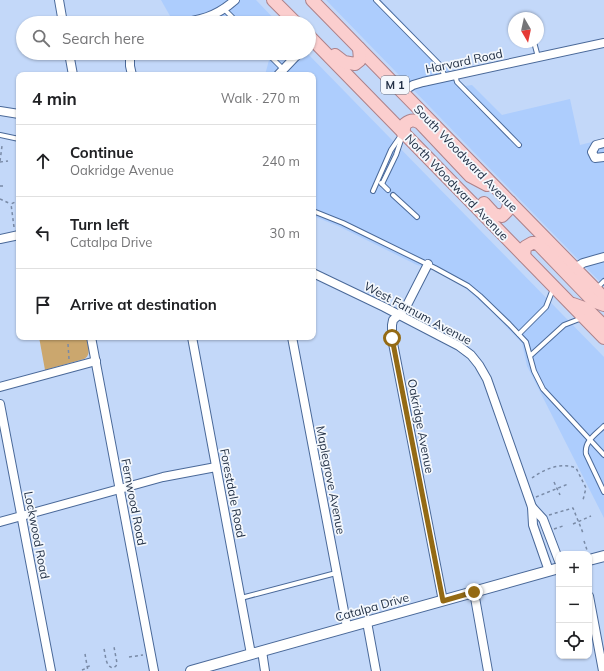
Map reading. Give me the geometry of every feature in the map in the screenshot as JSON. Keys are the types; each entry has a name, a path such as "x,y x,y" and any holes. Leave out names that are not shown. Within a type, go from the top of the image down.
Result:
{"main road":[{"path":"273,0 289,16"},
{"name":"South Woodward Avenue","path":"316,1 359,48 499,191 575,268 601,290"},
{"path":"316,44 344,62 352,65 358,63 360,60 359,48"},
{"name":"North Woodward Avenue","path":"316,46 417,146 604,338"},
{"path":"403,132 405,124 411,120 415,120 420,123 470,176 499,191"},
{"path":"417,146 439,158 494,214 502,216 506,214 510,207 510,202"},
{"path":"524,256 525,247 535,243 593,301 604,305"},
{"path":"568,302 587,309 604,326"}],"street":[{"path":"59,0 62,16"},
{"path":"210,16 224,10 235,0"},
{"name":"Harvard Road","path":"402,92 413,86 445,77 604,43"},
{"path":"70,60 72,72"},
{"path":"130,60 131,72"},
{"path":"280,72 292,60"},
{"path":"0,111 16,114"},
{"path":"604,143 596,145 592,149 595,158 604,157"},
{"path":"0,239 16,236"},
{"path":"575,268 583,263 604,258"},
{"name":"Oakridge Avenue","path":"428,264 405,309 393,320 392,338 443,601"},
{"name":"West Farnum Avenue","path":"316,274 459,346 471,355 479,365 486,379 532,507 533,525 549,571"},
{"name":"Fernwood Road","path":"92,340 154,671"},
{"name":"Forestdale Road","path":"193,340 240,598 252,654"},
{"name":"Maplegrove Avenue","path":"293,340 347,628"},
{"path":"0,387 96,361"},
{"name":"Lockwood Road","path":"0,404 50,671"},
{"path":"0,522 163,477 216,467"},
{"name":"West Farnum Avenue","path":"532,507 543,519 556,553"},
{"path":"592,559 604,556"},
{"name":"Catalpa Drive","path":"191,671 556,569"},
{"path":"474,592 488,671"},
{"path":"592,612 603,671"},
{"path":"367,622 376,671"},
{"path":"262,652 265,671"}],"lane":[{"path":"376,0 440,65 445,77"},
{"path":"224,10 230,16"},
{"path":"536,48 538,57"},
{"path":"272,60 280,72"},
{"path":"455,75 457,82 518,145"},
{"path":"373,191 391,150 403,132"},
{"path":"382,184 396,155 403,132"},
{"path":"0,135 16,138"},
{"path":"378,181 388,190"},
{"path":"394,195 417,217"},
{"path":"316,212 343,223 428,264 468,286 497,312 526,342 534,371 543,389 604,455"},
{"path":"519,334 546,308 554,287"},
{"path":"530,356 564,326 584,317"},
{"path":"604,426 589,440 585,449 604,492"},
{"path":"240,598 336,573"}],"path":[{"path":"2,146 0,161 8,161"},
{"path":"0,199 11,204 16,202"},
{"path":"11,204 14,227"},
{"path":"68,344 69,359"},
{"path":"532,478 539,473 552,470 562,465 569,465 576,468 586,488 583,500"},
{"path":"554,482 560,495"},
{"path":"529,499 568,484"},
{"path":"564,506 565,510"},
{"path":"548,515 573,508 583,533"},
{"path":"573,524 591,516"},
{"path":"554,529 563,526"},
{"path":"584,541 587,550"},
{"path":"104,649 108,666 113,670 116,666 117,659 114,647"},
{"path":"85,654 87,669"},
{"path":"129,657 146,654"},
{"path":"103,663 107,662"},
{"path":"82,670 87,669 92,665"}],"shaded area":[{"path":"161,0 256,0 271,16 170,16"},
{"path":"326,0 381,0 465,86 472,85 502,115 570,99 580,145 604,139 604,286"},
{"path":"269,60 314,60 604,357 604,518 527,366 522,343 490,310 464,287 434,269 417,265 338,226 316,217 316,72 266,72"},
{"path":"40,340 87,340 89,352 84,359 45,370"}],"route":[{"path":"392,338 443,601 474,592"}]}
